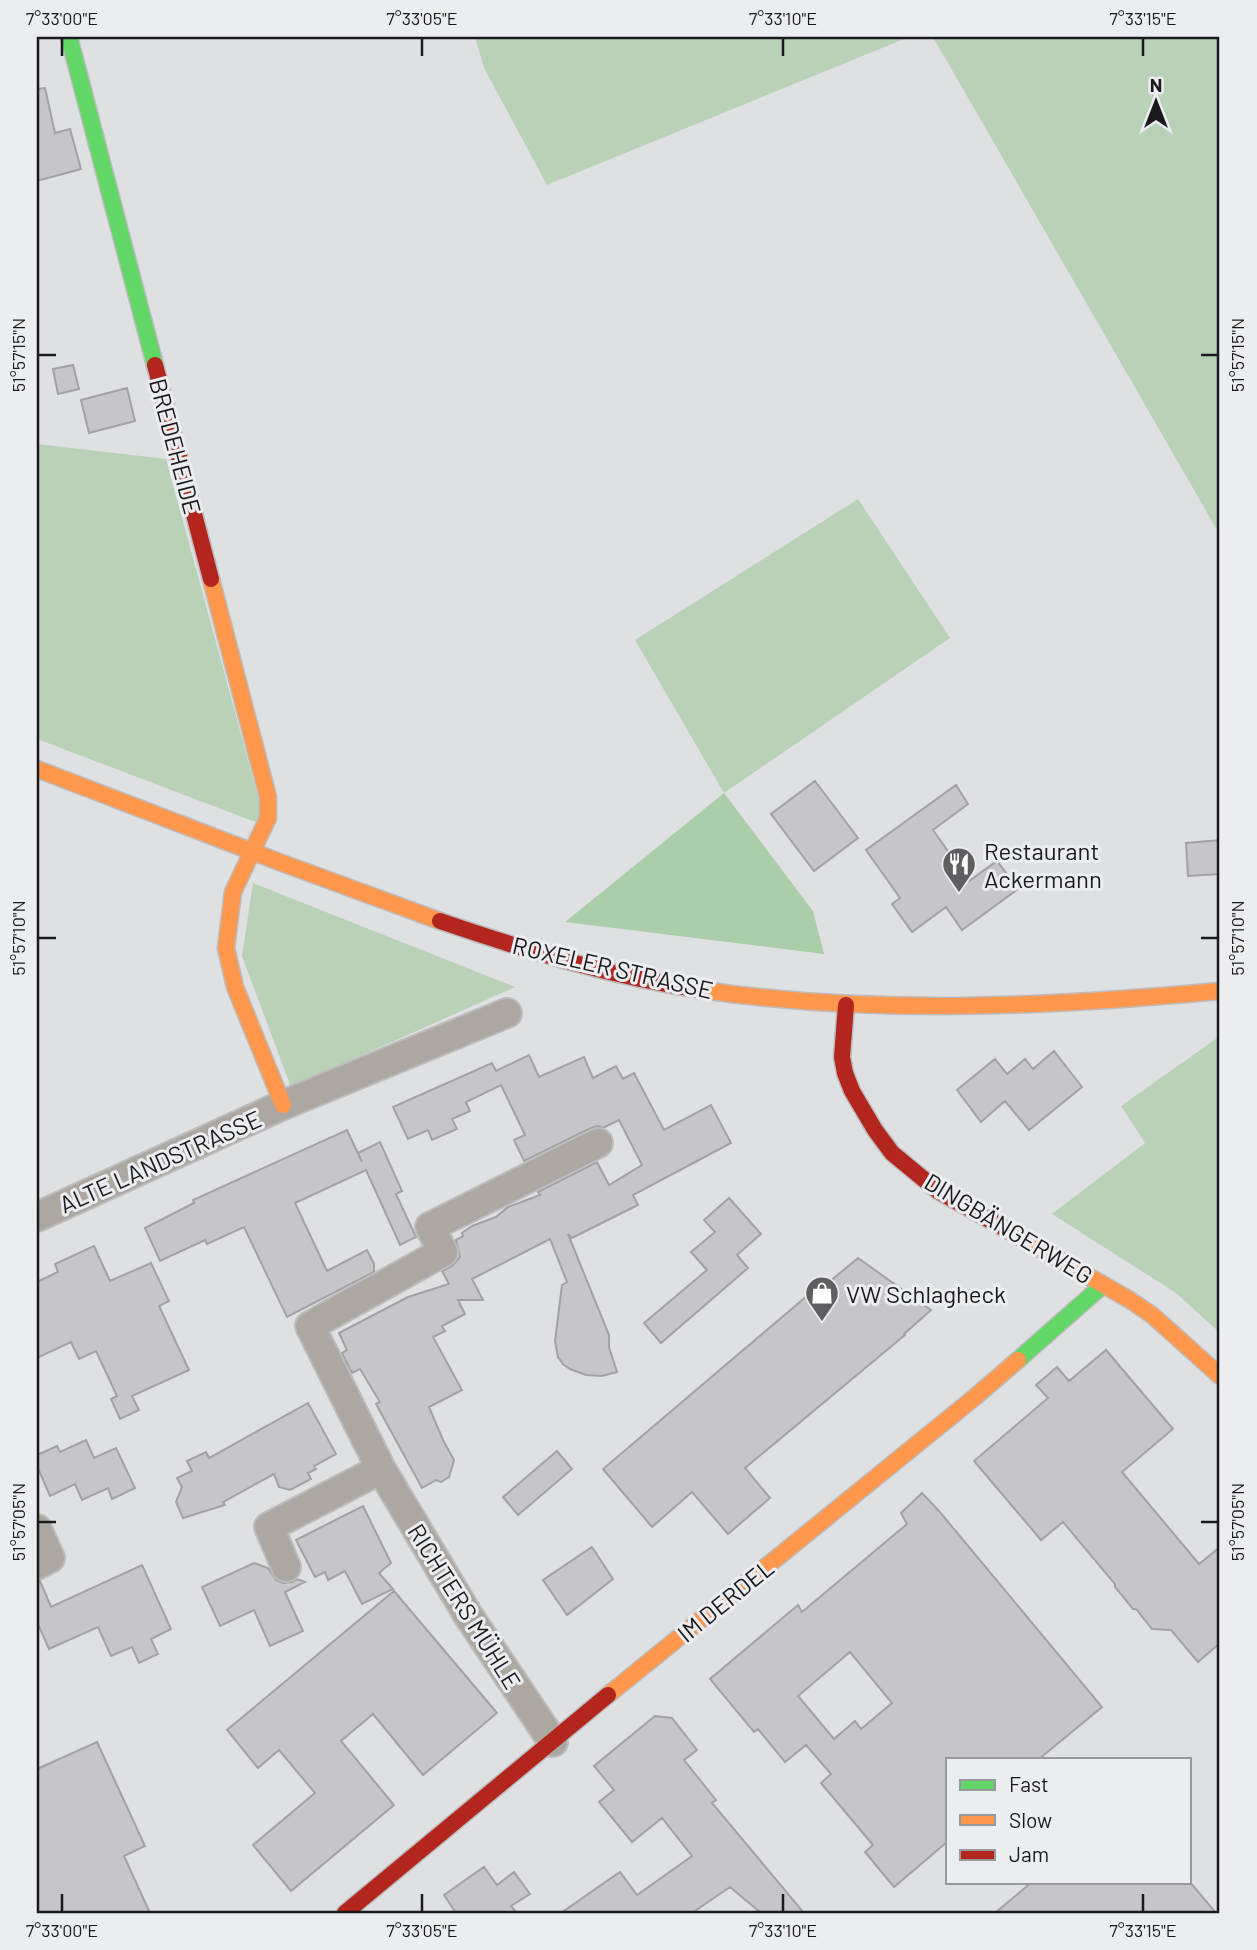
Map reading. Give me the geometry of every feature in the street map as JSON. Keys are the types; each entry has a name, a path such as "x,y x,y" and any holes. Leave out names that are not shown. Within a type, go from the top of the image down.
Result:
{"street":[{"name":"BREDEHEIDE","path":"69,37 268,797 268,818 251,852"},
{"name":"ROXELER STRASSE","path":"37,769 251,852 481,936 576,964 674,985 760,998 846,1005 924,1007 1055,1003 1220,990"},
{"name":"ALTE LANDSTRASSE","path":"251,852 233,892 226,948 235,987 283,1105"},
{"name":"DINGBÄNGERWEG","path":"846,1005 842,1057 845,1073 875,1130 892,1153 938,1191 1152,1315 1220,1376"},
{"name":"ALTE LANDSTRASSE","path":"37,1217 283,1105 508,1013"},
{"name":"RICHTERS MÜHLE","path":"553,1742 468,1615 380,1469 310,1326 443,1252 430,1227 598,1143"},
{"name":"IM DERDEL","path":"345,1913 975,1397 1103,1285"},
{"path":"286,1567 269,1527 380,1469"},
{"path":"37,1529 50,1558 37,1565"}],"green space":[{"path":"475,37 909,37 547,185 484,68"},
{"path":"933,37 1220,37 1220,535"},
{"path":"37,444 166,459 266,826 37,739"},
{"path":"858,499 950,638 724,793 635,640"},
{"path":"724,793 813,911 824,954 565,922"},
{"path":"253,883 515,987 291,1087 242,956"},
{"path":"1220,1036 1219,1332 1176,1293 1052,1214 1145,1143 1121,1106"}],"building":[{"path":"45,88 55,133 70,129 81,169 37,181 37,89"},
{"path":"73,365 79,389 58,394 53,369"},
{"path":"127,388 135,421 89,433 81,400"},
{"path":"815,781 858,838 814,871 771,814"},
{"path":"956,785 968,804 933,830 969,881 997,861 1018,889 962,930 946,907 912,932 892,904 900,898 866,850"},
{"path":"1220,840 1220,874 1188,876 1186,843"},
{"path":"1054,1051 1082,1087 1029,1130 1005,1101 981,1122 957,1090 995,1059 1007,1074 1025,1059 1033,1069"},
{"path":"529,1055 539,1077 584,1057 593,1078 616,1066 623,1079 634,1073 664,1130 711,1105 731,1143 633,1195 638,1205 572,1238 568,1234 609,1335 609,1347 617,1372 602,1376 586,1375 570,1369 558,1357 555,1341 562,1285 567,1282 550,1239 472,1279 483,1300 458,1300 465,1314 442,1326 445,1331 433,1337 462,1390 429,1407 454,1460 449,1477 441,1482 436,1480 422,1488 376,1404 380,1402 360,1369 352,1373 342,1353 347,1350 339,1333 408,1297 449,1284 442,1271 452,1266 460,1257 456,1240 472,1226 496,1217 508,1207 540,1195 538,1192 597,1162 609,1185 642,1165 619,1120 603,1128 591,1128 524,1161 514,1140 525,1135 501,1085 466,1102 470,1111 452,1119 457,1129 432,1140 428,1130 408,1139 393,1107 492,1063 496,1071"},
{"path":"347,1130 362,1162 358,1153 380,1142 402,1191 396,1194 416,1237 400,1245 366,1170 295,1203 327,1271 367,1250 374,1264 374,1272 287,1317 244,1227 207,1244 205,1240 160,1261 145,1228 194,1203 193,1200"},
{"path":"729,1198 761,1234 737,1255 748,1268 661,1343 644,1323 707,1270 691,1252 715,1232 704,1220"},
{"path":"94,1246 110,1281 151,1263 169,1301 159,1306 189,1370 132,1396 139,1410 120,1419 111,1399 117,1396 96,1351 79,1359 71,1342 37,1358 37,1282 58,1272 55,1264"},
{"path":"858,1258 931,1310 905,1335 745,1468 770,1498 728,1534 692,1492 652,1527 603,1469 814,1290 816,1293"},
{"path":"1106,1350 1173,1429 1122,1472 1199,1564 1220,1547 1220,1643 1198,1662 1171,1630 1152,1629 1063,1522 1041,1540 974,1461 1048,1398 1036,1385 1057,1367 1069,1381"},
{"path":"308,1403 336,1454 314,1466 316,1469 308,1473 311,1479 290,1490 279,1487 274,1474 223,1502 225,1505 183,1518 176,1502 182,1487 177,1478 192,1471 187,1461 206,1452 209,1458"},
{"path":"86,1440 94,1458 116,1448 135,1488 112,1499 108,1488 82,1500 75,1484 50,1496 37,1466 37,1455 57,1446 60,1452"},
{"path":"557,1451 572,1469 518,1515 503,1497"},
{"path":"922,1493 1102,1707 1040,1758 946,1758 946,1843 894,1887 865,1852 873,1845 821,1783 831,1774 806,1745 785,1762 758,1729 754,1732 710,1679 798,1605 802,1612 907,1524 901,1513","holes":["850,1652 892,1703 861,1729 855,1721 834,1739 798,1696"]},
{"path":"363,1506 391,1563 379,1573 393,1589 362,1604 345,1571 328,1580 325,1572 315,1577 296,1540"},
{"path":"592,1547 613,1579 567,1615 543,1580"},
{"path":"254,1563 268,1568 276,1580 283,1583 297,1579 305,1582 285,1592 303,1631 270,1646 254,1610 220,1626 202,1587"},
{"path":"142,1565 171,1629 151,1639 158,1654 139,1663 132,1647 111,1656 98,1627 49,1649 37,1622 37,1582 40,1581 51,1607"},
{"path":"394,1591 497,1713 423,1775 373,1714 341,1741 394,1805 291,1891 253,1845 315,1793 279,1750 258,1768 227,1730"},
{"path":"655,1716 672,1718 697,1750 684,1760 716,1800 712,1803 804,1913 761,1913 730,1887 692,1913 561,1913 620,1872 637,1895 692,1856 662,1818 632,1842 599,1802 614,1790 594,1766"},
{"path":"97,1742 145,1846 124,1856 150,1913 37,1913 37,1769"},
{"path":"484,1867 497,1885 514,1872 530,1894 511,1906 517,1913 456,1913 444,1895"},
{"path":"1190,1882 1216,1913 995,1913 1030,1884"}],"traffic: fast":[{"path":"69,37 155,365"},
{"path":"1018,1360 1103,1285"}],"traffic: slow":[{"path":"211,579 268,797 268,818 233,892 226,948 235,987 283,1105"},
{"path":"37,769 440,921"},
{"path":"702,990 767,998 896,1006 1090,1001 1220,991"},
{"path":"1009,1231 1152,1315 1220,1376"},
{"path":"608,1695 1018,1360"}],"traffic: jam":[{"path":"155,365 211,579"},
{"path":"440,921 569,962 702,990"},
{"path":"846,1005 842,1057 845,1073 852,1091 875,1130 892,1153 938,1191 1009,1231"},
{"path":"345,1913 608,1695"}],"place":[{"name":"Restaurant Ackermann","path":"959,894"},
{"name":"VW Schlagheck","path":"822,1323"}]}
